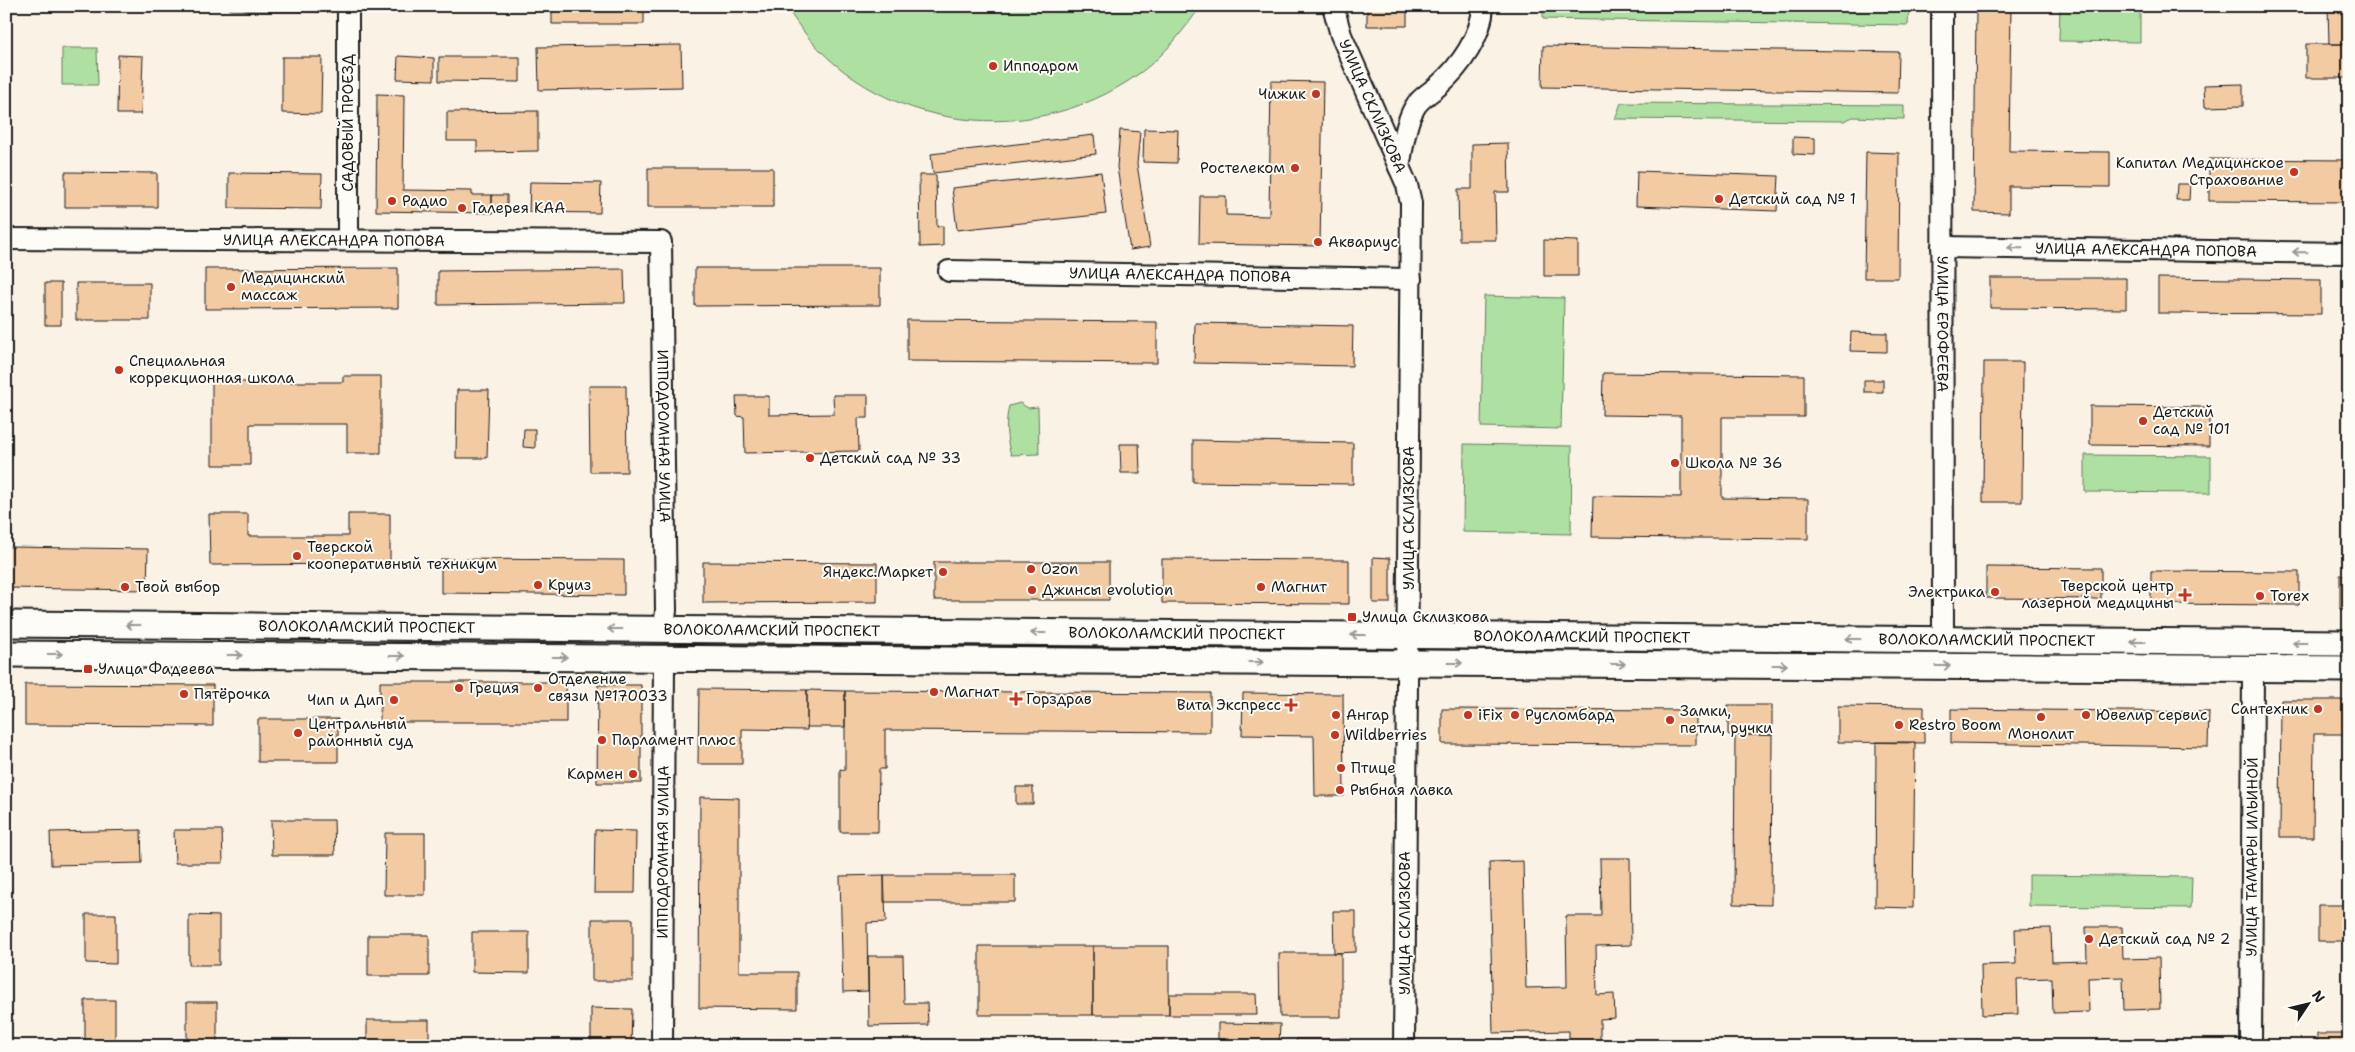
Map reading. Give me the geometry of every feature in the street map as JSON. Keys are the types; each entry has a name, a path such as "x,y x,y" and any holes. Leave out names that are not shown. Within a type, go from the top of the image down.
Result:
{"main road":[{"name":"ВОЛОКОЛАМСКИЙ ПРОСПЕКТ","path":"6,624 2349,643"},
{"name":"ВОЛОКОЛАМСКИЙ ПРОСПЕКТ","path":"6,654 2349,669"}],"street":[{"name":"САДОВЫЙ ПРОЕЗД","path":"348,6 348,240"},
{"name":"УЛИЦА СКЛИЗКОВА","path":"1332,6 1340,35 1407,185 1411,203 1404,1046"},
{"path":"1399,167 1409,121 1414,108 1445,80 1461,61 1478,28 1483,6"},
{"name":"УЛИЦА ЕРОФЕЕВА","path":"1942,6 1943,640"},
{"name":"УЛИЦА АЛЕКСАНДРА ПОПОВА","path":"6,239 661,242"},
{"name":"ИППОДРОМНАЯ УЛИЦА","path":"661,242 666,610 664,630"},
{"name":"УЛИЦА АЛЕКСАНДРА ПОПОВА","path":"1942,247 2349,253"},
{"name":"УЛИЦА АЛЕКСАНДРА ПОПОВА","path":"949,271 1411,279"},
{"name":"ИППОДРОМНАЯ УЛИЦА","path":"662,1046 664,658"},
{"name":"УЛИЦА ТАМАРЫ ИЛЬИНОЙ","path":"2251,1046 2252,668"}],"green space":[{"name":"Ипподром","path":"786,6 1201,6 1173,42 1149,66 1095,99 1047,115 997,121 948,117 900,103 856,80 817,48"},
{"path":"1543,6 1909,6 1908,25 1543,19"},
{"path":"2060,6 2140,6 2140,42 2059,41"},
{"path":"62,48 97,48 98,85 62,85"},
{"path":"1621,103 1904,105 1904,119 1853,117 1844,121 1615,119"},
{"path":"1484,296 1564,298 1561,429 1481,427"},
{"path":"1020,403 1028,408 1038,407 1039,454 1011,455 1007,431 1009,406"},
{"path":"1464,444 1572,446 1571,534 1463,532"},
{"path":"2085,455 2211,456 2211,493 2085,492"},
{"path":"2029,875 2192,877 2191,908 2029,906"}],"building":[{"path":"230,6 319,6 319,12 230,10"},
{"path":"552,6 644,6 644,24 552,24"},
{"path":"1367,6 1407,6 1407,26 1367,26"},
{"path":"1976,6 2011,6 2009,151 2110,152 2110,187 2009,186 2009,213 1974,212"},
{"path":"2328,6 2349,6 2349,44 2329,44"},
{"path":"2306,44 2349,44 2349,78 2306,78"},
{"path":"681,45 682,87 539,90 538,47"},
{"path":"1543,46 1899,52 1898,93 1542,87"},
{"path":"118,55 143,56 141,114 117,114"},
{"path":"398,56 434,58 434,80 397,79"},
{"path":"282,57 322,57 321,114 282,113"},
{"path":"439,57 520,57 520,82 439,81"},
{"path":"1271,81 1323,82 1320,246 1199,244 1200,196 1226,196 1226,215 1269,216"},
{"path":"2243,84 2243,106 2205,107 2204,85"},
{"path":"377,94 404,95 403,190 472,191 472,195 492,195 492,213 376,211"},
{"path":"538,111 538,151 477,152 477,141 447,141 447,112"},
{"path":"1144,129 1178,130 1177,163 1143,162"},
{"path":"1120,130 1140,132 1137,164 1150,247 1130,250 1117,167"},
{"path":"1094,135 1096,154 933,173 931,154"},
{"path":"1793,137 1815,138 1815,155 1793,154"},
{"path":"1508,143 1509,192 1495,192 1496,240 1459,240 1458,189 1472,189 1472,144"},
{"path":"1866,152 1899,153 1898,278 1864,278"},
{"path":"2209,159 2349,160 2349,202 2209,201"},
{"path":"648,168 773,168 773,207 648,207"},
{"path":"1637,171 1779,176 1777,211 1636,206"},
{"path":"65,172 157,173 157,207 65,207"},
{"path":"1101,172 1106,214 957,230 952,188"},
{"path":"229,173 322,174 321,209 229,208"},
{"path":"919,175 936,175 937,227 943,226 943,246 920,247"},
{"path":"530,182 601,183 600,213 529,212"},
{"path":"2177,184 2190,184 2189,200 2176,200"},
{"path":"492,195 507,195 507,213 492,213"},
{"path":"1544,240 1578,241 1578,276 1544,276"},
{"path":"398,268 398,308 205,309 205,269"},
{"path":"695,268 880,268 880,305 695,306"},
{"path":"624,269 625,303 438,305 438,271"},
{"path":"1990,278 2126,278 2126,309 1990,308"},
{"path":"2158,278 2321,280 2321,314 2158,313"},
{"path":"45,283 61,283 61,325 45,325"},
{"path":"76,283 150,283 150,320 76,320"},
{"path":"907,320 1157,322 1157,363 907,361"},
{"path":"1195,323 1353,326 1352,366 1194,363"},
{"path":"1851,332 1887,333 1887,352 1850,351"},
{"path":"1984,362 2023,362 2022,502 1983,502"},
{"path":"1603,373 1804,375 1804,417 1722,417 1722,498 1808,499 1808,539 1592,537 1593,496 1681,497 1681,416 1602,415"},
{"path":"343,376 381,376 381,453 347,453 347,424 250,424 250,465 212,465 212,382 343,382"},
{"path":"1864,380 1883,380 1883,392 1864,392"},
{"path":"589,386 626,386 627,472 590,472"},
{"path":"457,390 489,390 487,458 456,458"},
{"path":"833,395 868,395 868,418 858,418 859,451 745,453 744,417 737,416 736,396 769,396 769,415 834,414"},
{"path":"2090,406 2209,407 2209,446 2090,445"},
{"path":"524,429 535,429 535,448 523,447"},
{"path":"1193,440 1353,443 1353,484 1193,482"},
{"path":"1120,444 1139,444 1140,473 1121,473"},
{"path":"209,514 248,514 248,536 348,536 348,514 390,514 390,564 210,565"},
{"path":"6,547 148,549 147,590 6,588"},
{"path":"1373,557 1390,558 1390,603 1373,603"},
{"path":"441,559 624,560 624,595 441,593"},
{"path":"1162,559 1349,560 1349,604 1162,603"},
{"path":"703,562 877,563 877,602 703,603"},
{"path":"934,562 1109,562 1109,600 934,600"},
{"path":"1986,567 2101,568 2101,599 1986,598"},
{"path":"2151,571 2299,572 2299,605 2151,604"},
{"path":"2340,575 2349,575 2349,610 2340,609"},
{"path":"380,682 566,682 566,722 380,722"},
{"path":"25,684 213,685 213,726 25,725"},
{"path":"598,685 641,685 641,783 597,783"},
{"path":"699,689 807,690 807,730 742,729 742,764 698,764"},
{"path":"807,690 845,691 845,727 807,727"},
{"path":"845,691 1210,693 1210,732 885,730 885,769 879,769 878,832 840,832 840,769 845,770"},
{"path":"1243,693 1343,694 1344,796 1315,796 1314,736 1242,735"},
{"path":"2281,700 2349,700 2349,734 2314,734 2313,837 2280,837"},
{"path":"1728,705 1772,705 1772,735 1728,735"},
{"path":"1838,706 1924,707 1924,743 1838,742"},
{"path":"1442,709 1696,710 1696,745 1442,744"},
{"path":"1951,709 2209,712 2208,747 1951,743"},
{"path":"258,719 338,719 338,762 258,762"},
{"path":"1735,735 1772,735 1771,905 1734,904"},
{"path":"1876,742 1915,742 1913,908 1875,907"},
{"path":"1016,787 1033,787 1033,804 1016,804"},
{"path":"700,797 739,798 739,972 797,972 797,1009 699,1008"},
{"path":"271,820 334,820 335,855 272,855"},
{"path":"141,830 142,863 51,865 50,832"},
{"path":"174,830 222,830 223,863 175,863"},
{"path":"595,830 636,831 635,893 594,893"},
{"path":"385,833 425,833 425,895 384,895"},
{"path":"1600,858 1630,858 1631,945 1596,946 1597,995 1614,994 1615,1018 1600,1019 1600,1046 1569,1046 1569,1031 1493,1033 1489,862 1523,861 1526,988 1567,987 1566,916 1601,916"},
{"path":"884,875 1015,875 1015,902 884,902"},
{"path":"884,875 886,922 867,923 868,991 843,992 840,876"},
{"path":"2318,905 2349,905 2349,941 2318,941"},
{"path":"1333,911 1356,911 1356,952 1334,953"},
{"path":"86,914 116,914 116,964 86,963"},
{"path":"189,915 219,916 219,965 189,965"},
{"path":"592,919 633,919 633,981 592,981"},
{"path":"2086,927 2122,927 2123,959 2159,958 2160,1009 2124,1010 2123,977 2088,978 2089,1012 2053,1013 2052,978 2017,979 2018,1014 1982,1015 1981,965 2016,964 2015,929 2051,928 2052,962 2087,961"},
{"path":"472,932 529,932 529,973 472,972"},
{"path":"368,935 429,935 429,976 368,976"},
{"path":"979,946 1093,946 1093,1015 979,1015"},
{"path":"1093,946 1169,946 1169,1015 1093,1015"},
{"path":"1279,953 1341,953 1341,1017 1280,1017"},
{"path":"868,956 903,956 904,1003 927,1003 928,1025 869,1026"},
{"path":"1169,994 1256,994 1257,1015 1169,1015"},
{"path":"85,1000 115,1000 115,1046 85,1046"},
{"path":"187,1002 217,1002 217,1046 187,1046"},
{"path":"591,1008 632,1009 631,1046 591,1046"},
{"path":"367,1020 429,1020 429,1046 367,1046"},
{"path":"1218,1023 1280,1024 1279,1043 1218,1042"},
{"path":"2317,1034 2349,1034 2349,1046 2317,1046"},
{"path":"1347,1038 1347,1046 1322,1046 1322,1039"},
{"path":"1296,1039 1322,1039 1322,1046 1297,1046"},
{"path":"1095,1040 1189,1040 1189,1046 1095,1046"},
{"path":"697,1042 769,1043 769,1046 697,1046"}],"place":[{"name":"Ипподром","path":"993,66"},
{"name":"Чижик","path":"1316,94"},
{"name":"Ростелеком","path":"1295,168"},
{"name":"Капитал Медицинское Страхование","path":"2294,172"},
{"name":"Детский сад № 1","path":"1719,199"},
{"name":"Радио","path":"392,201"},
{"name":"Галерея КАА","path":"462,208"},
{"name":"Аквариус","path":"1318,242"},
{"name":"Медицинский массаж","path":"231,287"},
{"name":"Специальная коррекционная школа","path":"119,370"},
{"name":"Детский сад № 101","path":"2143,421"},
{"name":"Детский сад № 33","path":"810,458"},
{"name":"Школа № 36","path":"1675,463"},
{"name":"Тверской кооперативный техникум","path":"297,556"},
{"name":"Ozon","path":"1031,569"},
{"name":"Яндекс.Маркет","path":"943,572"},
{"name":"Круиз","path":"538,585"},
{"name":"Твой выбор","path":"125,587"},
{"name":"Магнит","path":"1261,587"},
{"name":"Джинсы evolution","path":"1032,590"},
{"name":"Электрика","path":"1995,592"},
{"name":"Тверской центр лазерной медицины","path":"2185,595"},
{"name":"Torex","path":"2260,596"},
{"name":"Улица Склизкова","path":"1352,617"},
{"name":"Улица Фадеева","path":"88,669"},
{"name":"Греция","path":"459,688"},
{"name":"Отделение связи №170033","path":"538,688"},
{"name":"Магнат","path":"934,692"},
{"name":"Пятёрочка","path":"184,694"},
{"name":"Горздрав","path":"1016,699"},
{"name":"Чип и Дип","path":"394,700"},
{"name":"Вита Экспресс","path":"1291,705"},
{"name":"Сантехник","path":"2318,709"},
{"name":"Ангар","path":"1336,715"},
{"name":"iFix","path":"1468,715"},
{"name":"Русломбард","path":"1515,715"},
{"name":"Ювелир сервис","path":"2086,715"},
{"name":"Монолит","path":"2041,717"},
{"name":"Замки, петли, ручки","path":"1670,720"},
{"name":"Restro Boom","path":"1899,725"},
{"name":"Центральный районный суд","path":"298,733"},
{"name":"Wildberries","path":"1335,735"},
{"name":"Парламент плюс","path":"602,740"},
{"name":"Птице","path":"1341,768"},
{"name":"Кармен","path":"633,774"},
{"name":"Рыбная лавка","path":"1340,790"},
{"name":"Детский сад № 2","path":"2089,939"}]}
